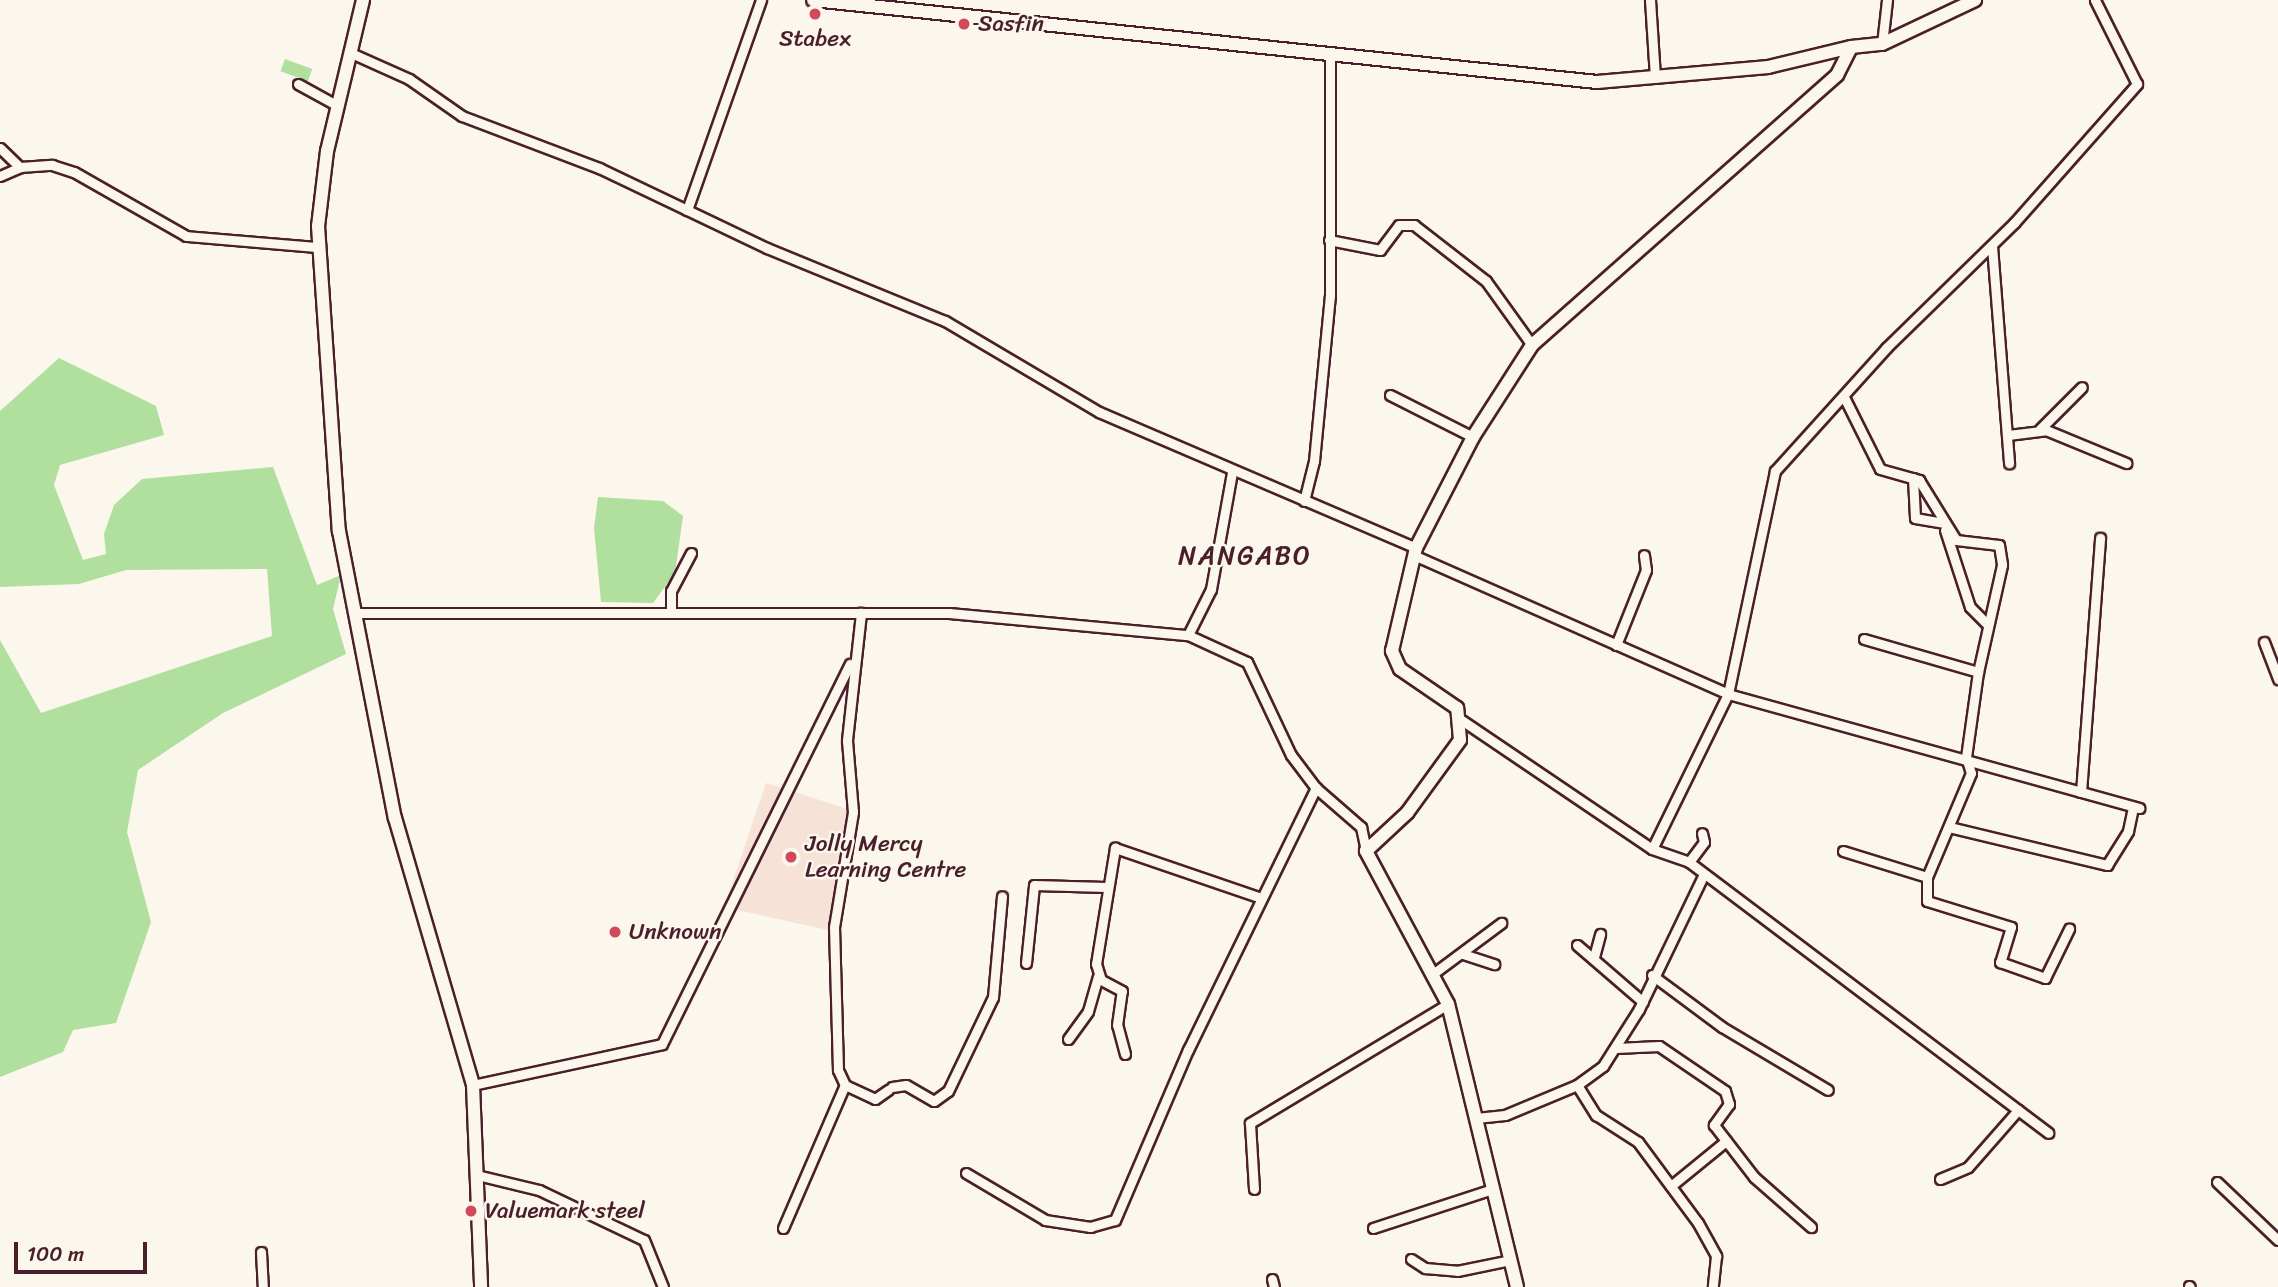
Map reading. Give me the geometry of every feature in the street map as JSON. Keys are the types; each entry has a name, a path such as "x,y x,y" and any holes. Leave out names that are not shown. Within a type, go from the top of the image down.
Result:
{"street":[{"path":"363,0 321,183 318,247 339,531 395,818 473,1085 481,1176 481,1287"},
{"path":"687,210 761,0"},
{"path":"813,0 1597,82 1768,67 1851,47 1882,44 1975,0"},
{"path":"1650,0 1656,78"},
{"path":"1882,44 1888,0"},
{"path":"1652,849 1728,694 1775,471 1992,246 2137,84 2095,0"},
{"path":"1366,850 1447,763 1460,740 1461,719 1457,708 1394,660 1417,552 1473,437 1532,345 1837,75 1851,47"},
{"path":"351,53 409,79 462,116 599,168 687,210 945,321 1099,412 1304,501 1728,694 1972,764 2136,807 2128,831 2107,865 1950,827"},
{"path":"1304,501 1314,461 1330,296 1330,56"},
{"path":"298,84 338,106"},
{"path":"0,148 20,167"},
{"path":"0,176 20,167 64,168 186,236 318,247"},
{"path":"1329,240 1380,250 1399,225 1414,225 1486,281 1532,345"},
{"path":"1992,246 2009,463"},
{"path":"2040,429 2082,387"},
{"path":"1390,396 1473,437"},
{"path":"1844,397 1880,468 1913,478 1956,540 1999,545 2002,565 1987,624 1966,757 1972,764"},
{"path":"2008,435 2040,429 2126,463"},
{"path":"1188,635 1211,589 1232,472"},
{"path":"1913,478 1915,518 1943,524"},
{"path":"1943,524 1970,607 1987,624"},
{"path":"2081,792 2100,538"},
{"path":"671,611 671,590 691,553"},
{"path":"1616,645 1646,570 1644,555"},
{"path":"354,613 671,611 949,614 1188,635 1247,662 1292,755 1317,788 1361,827 1366,850 1434,973 1448,1004 1517,1287"},
{"path":"860,613 853,659 847,740 853,812 834,927 838,1070 845,1085 875,1099 890,1089 906,1085 934,1101 948,1091 993,997 1002,896"},
{"path":"1864,639 1978,672"},
{"path":"2264,642 2278,679"},
{"path":"473,1085 662,1044 853,659"},
{"path":"1461,719 1652,849 1689,862 1703,876 2048,1133"},
{"path":"1972,764 1950,827 1927,877 1927,901 2011,928 2000,962 2045,978 2069,929"},
{"path":"966,1173 1045,1220 1090,1227 1115,1220 1261,898 1317,788"},
{"path":"1689,862 1704,842 1702,833"},
{"path":"1068,1039 1088,1011 1098,976 1106,887 1119,846 1261,898"},
{"path":"1843,851 1927,877"},
{"path":"1476,1118 1505,1115 1577,1085 1616,1048 1643,1002 1652,975 1703,876"},
{"path":"1026,963 1034,885 1042,880 1106,887"},
{"path":"1434,973 1463,954 1501,923"},
{"path":"1594,957 1600,934"},
{"path":"1577,945 1643,1002"},
{"path":"1463,954 1494,964"},
{"path":"1652,975 1732,1033 1828,1090"},
{"path":"1098,976 1122,991 1117,1025 1125,1054"},
{"path":"1254,1189 1250,1123 1448,1004"},
{"path":"1616,1048 1659,1046 1725,1091 1729,1104 1714,1122 1726,1142 1754,1177 1811,1227"},
{"path":"783,1228 845,1085"},
{"path":"1577,1085 1596,1115 1638,1142 1672,1185 1713,1247 1713,1287"},
{"path":"1940,1179 1968,1167 2018,1110"},
{"path":"1672,1185 1726,1142"},
{"path":"481,1176 539,1189 644,1240 663,1287"},
{"path":"2217,1182 2278,1240"},
{"path":"1373,1228 1492,1189"},
{"path":"261,1252 262,1287"},
{"path":"1411,1259 1425,1268 1457,1271 1510,1260"}],"shaded area":[{"name":"Jolly Mercy Learning Centre","path":"766,783 851,810 832,931 724,907"}],"green space":[{"path":"285,59 312,69 308,81 281,71"},
{"path":"59,358 156,406 164,435 60,465 54,485 83,560 106,554 104,534 114,505 142,479 273,467 317,585 341,575 333,609 346,654 223,713 138,770 127,832 151,922 116,1023 73,1030 63,1052 0,1077 0,640 41,713 272,636 267,569 126,570 79,584 0,587 0,411"},
{"path":"598,497 663,501 683,516 675,573 653,603 601,602 594,528"}],"place":[{"name":"Stabex","path":"815,14"},
{"name":"Sasfin","path":"964,24"},
{"name":"Jolly Mercy Learning Centre","path":"791,857"},
{"name":"Unknown","path":"615,932"},
{"name":"Valuemark steel","path":"471,1211"}],"district":[{"name":"NANGABO","path":"1245,556"}]}
